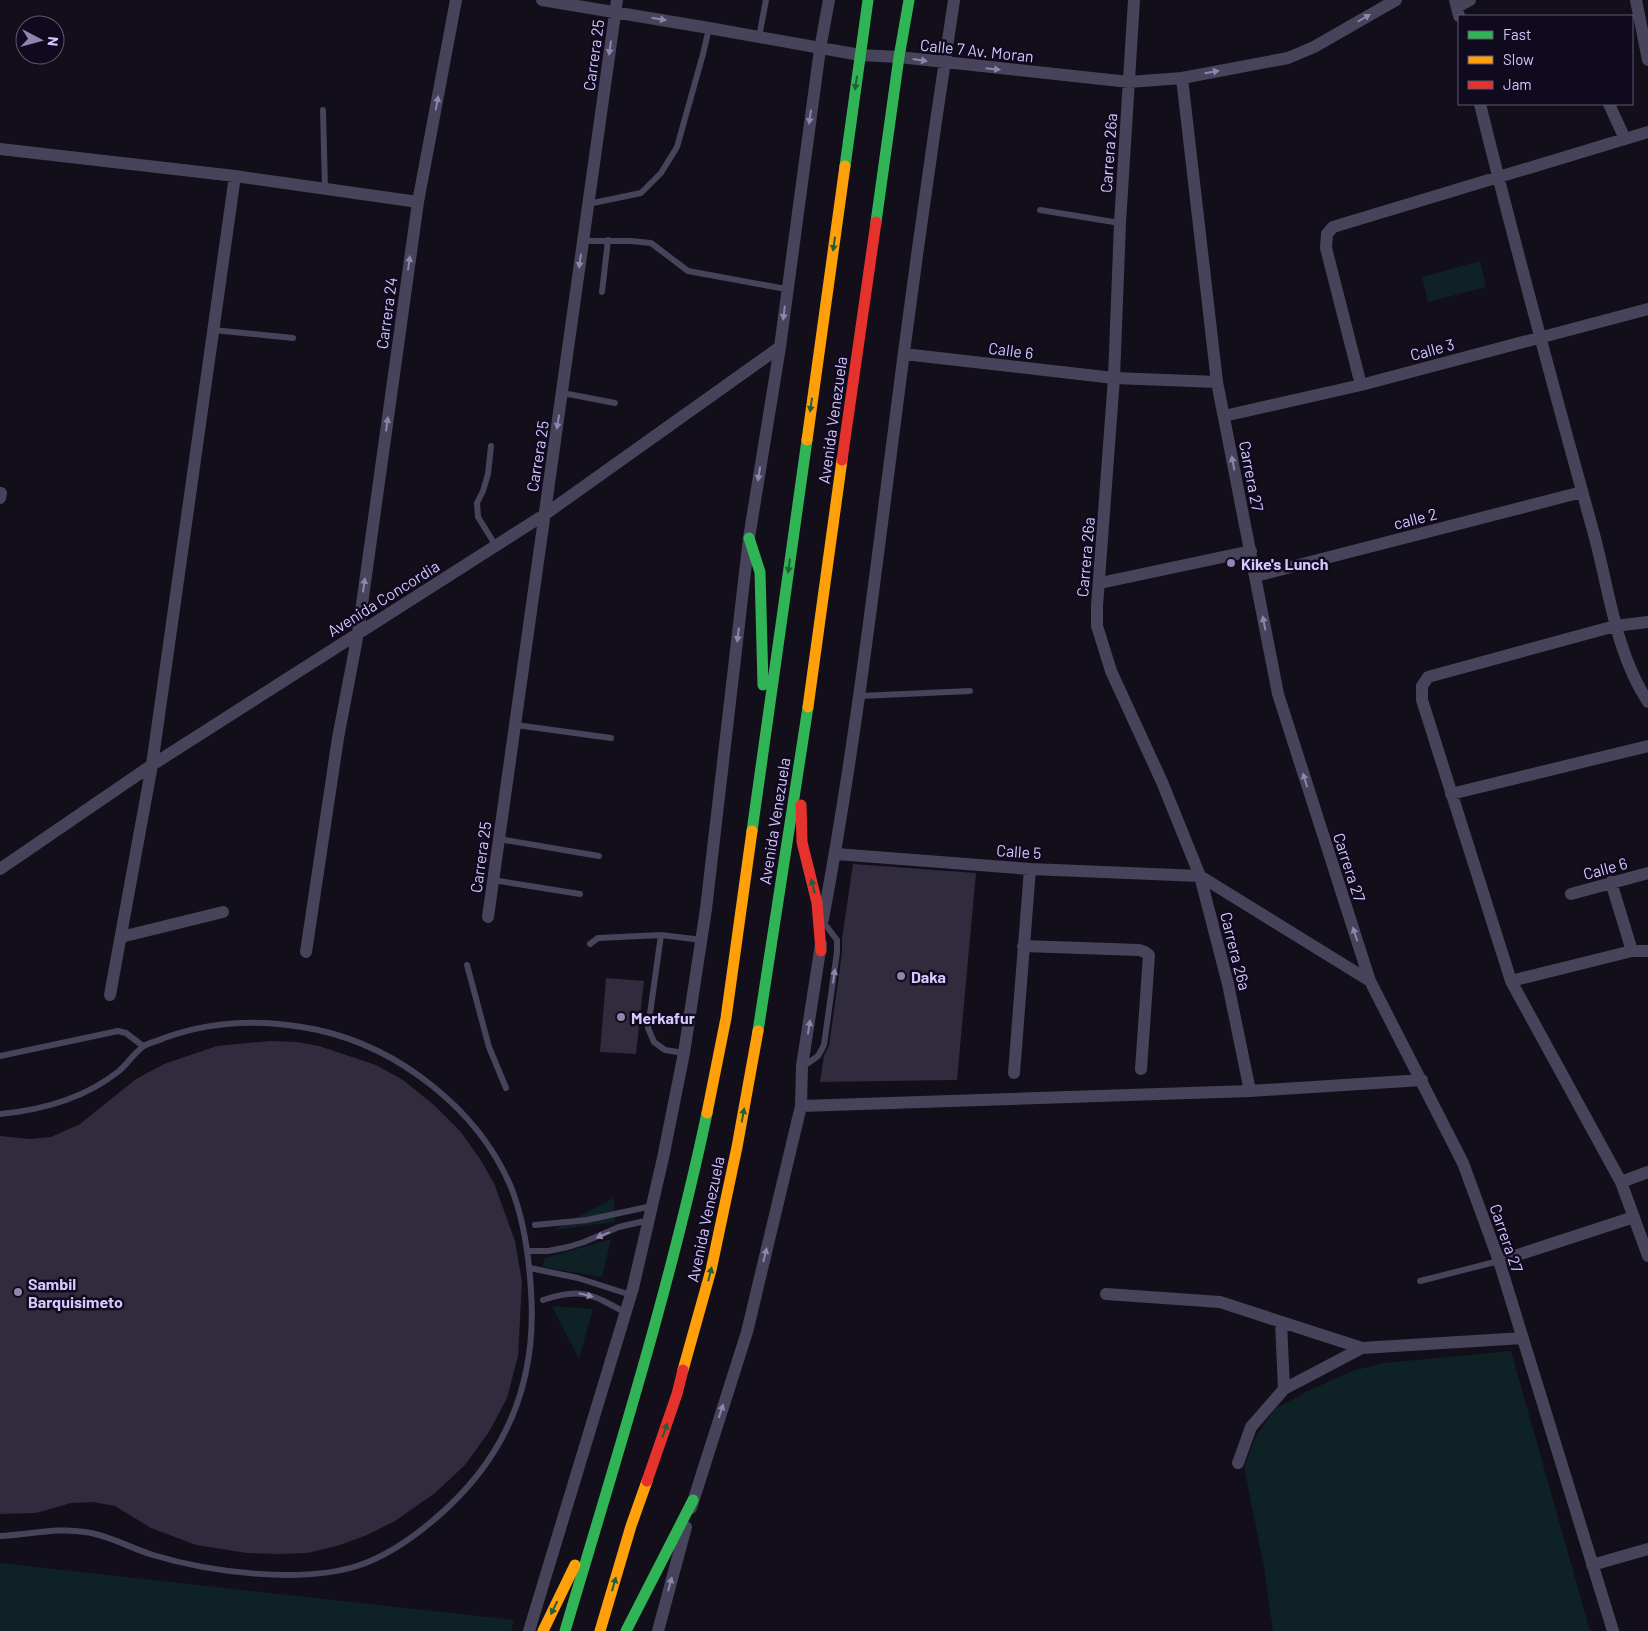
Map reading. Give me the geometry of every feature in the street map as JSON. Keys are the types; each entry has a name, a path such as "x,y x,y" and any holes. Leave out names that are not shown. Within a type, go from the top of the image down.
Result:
{"street":[{"name":"Carrera 24","path":"306,952 338,738 358,633 418,202 456,0"},
{"name":"Calle 7 Av. Moran","path":"542,0 616,6 709,28 860,55 899,57 944,64 1129,82 1182,78 1288,58 1314,46 1396,0"},
{"path":"529,1631 631,1295 664,1158 684,1053 702,940 749,538 780,347 786,289 820,48 829,0"},
{"name":"Avenida Venezuela","path":"565,1631 598,1517 643,1374 672,1265 701,1143 726,1018 868,0"},
{"name":"Avenida Venezuela","path":"600,1631 631,1526 677,1394 712,1270 737,1147 760,1018 799,764 908,0"},
{"path":"658,1631 693,1500 747,1332 801,1106 802,1066 823,922 836,854 860,696 904,354 954,0"},
{"name":"Carrera 26a","path":"1134,0 1120,223 1114,378 1097,626 1111,671 1162,782 1200,876 1228,984 1250,1091"},
{"path":"1457,8 1470,0"},
{"path":"1636,0 1648,60"},
{"name":"Carrera 25","path":"488,917 616,6"},
{"name":"Carrera 27","path":"1182,78 1217,382 1278,694 1370,981 1463,1163 1499,1261 1613,1631"},
{"path":"1480,105 1539,337 1601,560 1615,626 1635,682 1648,702"},
{"path":"1609,105 1625,139"},
{"path":"1361,385 1326,248 1328,234 1333,227 1648,132"},
{"path":"0,149 235,176 418,202"},
{"path":"110,995 152,765 235,176"},
{"name":"Calle 3","path":"1224,416 1361,385 1648,309"},
{"name":"Avenida Concordia","path":"0,869 152,765 544,515 780,347"},
{"name":"Calle 6","path":"904,354 1114,378 1217,382"},
{"name":"calle 2","path":"1256,576 1582,492"},
{"path":"749,538 760,572 762,692 766,730"},
{"path":"1100,583 1251,552"},
{"path":"1648,622 1615,626 1428,677 1422,686 1422,700 1511,980 1621,1182 1648,1256"},
{"path":"1451,794 1648,746"},
{"path":"799,764 802,842 817,902 820,952"},
{"name":"Calle 5","path":"836,854 1030,869 1200,876"},
{"path":"1014,1073 1030,869"},
{"name":"Calle 6","path":"1571,894 1648,873"},
{"path":"1200,876 1370,981"},
{"path":"1611,882 1632,951"},
{"path":"120,937 223,912"},
{"path":"1023,946 1139,950 1148,955 1141,1069"},
{"path":"1511,980 1632,951 1648,951"},
{"path":"801,1106 1250,1091 1422,1080"},
{"path":"1621,1182 1648,1172"},
{"path":"1499,1261 1634,1217"},
{"path":"1106,1294 1220,1302 1362,1348 1523,1338"},
{"path":"1281,1322 1284,1389"},
{"path":"1238,1463 1251,1427 1284,1389 1362,1348"},
{"path":"626,1631 693,1500"},
{"path":"543,1631 598,1517"},
{"path":"1592,1565 1648,1549"}],"lane":[{"path":"759,37 766,0"},
{"path":"588,204 642,192 661,172 677,147 709,28"},
{"path":"323,110 325,189"},
{"path":"1040,210 1120,223"},
{"path":"583,241 608,240 651,244 688,271 786,289"},
{"path":"602,292 608,240"},
{"path":"213,330 293,338"},
{"path":"562,393 615,403"},
{"path":"491,446 488,474 478,503 478,517 496,546"},
{"path":"860,696 970,691"},
{"path":"516,725 611,738"},
{"path":"499,839 599,856"},
{"path":"492,880 580,894"},
{"path":"802,1066 818,1056 824,1044 837,940 823,922"},
{"path":"590,944 598,938 662,935 702,940"},
{"path":"662,935 648,1028 654,1042 665,1050 684,1053"},
{"path":"467,965 489,1047 506,1088"},
{"path":"0,1114 46,1108 85,1093 116,1074 143,1046 175,1034 213,1025 235,1023 278,1024 300,1026 341,1036 367,1046 416,1072 456,1107 486,1145 511,1187 520,1213 528,1251 532,1308 530,1352 520,1396 506,1431 481,1470 452,1504 411,1538 389,1552 339,1571 295,1575 232,1571 181,1562 130,1548 100,1535 84,1532 58,1530 0,1536"},
{"path":"0,1056 118,1031 126,1033 143,1046"},
{"path":"535,1225 587,1220 652,1206"},
{"path":"528,1251 548,1251 568,1247 605,1235 619,1228 649,1220"},
{"path":"1420,1281 1499,1261"},
{"path":"530,1268 578,1278 631,1295"},
{"path":"543,1300 564,1293 580,1293 601,1299 626,1313"}],"green space":[{"path":"1480,261 1486,287 1428,302 1422,277"},
{"path":"614,1198 615,1222 553,1230"},
{"path":"611,1239 602,1277 542,1267 545,1258"},
{"path":"552,1306 593,1309 579,1359"},
{"path":"1511,1351 1590,1631 1273,1631 1264,1567 1244,1467 1255,1438 1275,1409 1310,1390 1352,1371 1384,1363"},
{"path":"0,1563 514,1620 511,1631 0,1631"}],"building":[{"name":"Daka","path":"853,864 976,873 957,1080 820,1082 824,1055 829,1046"},
{"name":"Merkafur","path":"606,978 644,981 636,1054 600,1052"},
{"path":"270,1041 297,1042 319,1046 376,1065 403,1080 434,1105 461,1132 494,1183 515,1241 522,1282 518,1356 507,1398 489,1432 465,1465 435,1493 395,1521 367,1535 340,1545 308,1553 247,1553 196,1545 151,1528 115,1506 93,1502 71,1503 36,1513 0,1514 0,1136 30,1139 51,1137 80,1124 136,1079 164,1064 217,1046"}],"traffic: fast":[{"path":"845,166 868,0"},
{"path":"876,222 899,57 909,0"},
{"path":"752,831 807,440"},
{"path":"749,538 760,572 763,685"},
{"path":"758,1031 808,707"},
{"path":"565,1631 623,1438 659,1308 707,1113"},
{"path":"626,1631 693,1500"}],"traffic: slow":[{"path":"807,440 845,166"},
{"path":"808,707 842,460"},
{"path":"707,1113 726,1018 752,831"},
{"path":"683,1370 711,1270 737,1147 758,1031"},
{"path":"600,1631 631,1526 647,1481"},
{"path":"543,1631 575,1565"}],"traffic: jam":[{"path":"842,460 876,222"},
{"path":"801,805 802,842 817,903 821,951"},
{"path":"647,1481 677,1394 683,1370"}],"place":[{"name":"Kike's Lunch","path":"1231,563"},
{"name":"Daka","path":"901,976"},
{"name":"Merkafur","path":"621,1017"},
{"name":"Sambil Barquisimeto","path":"18,1292"}]}
